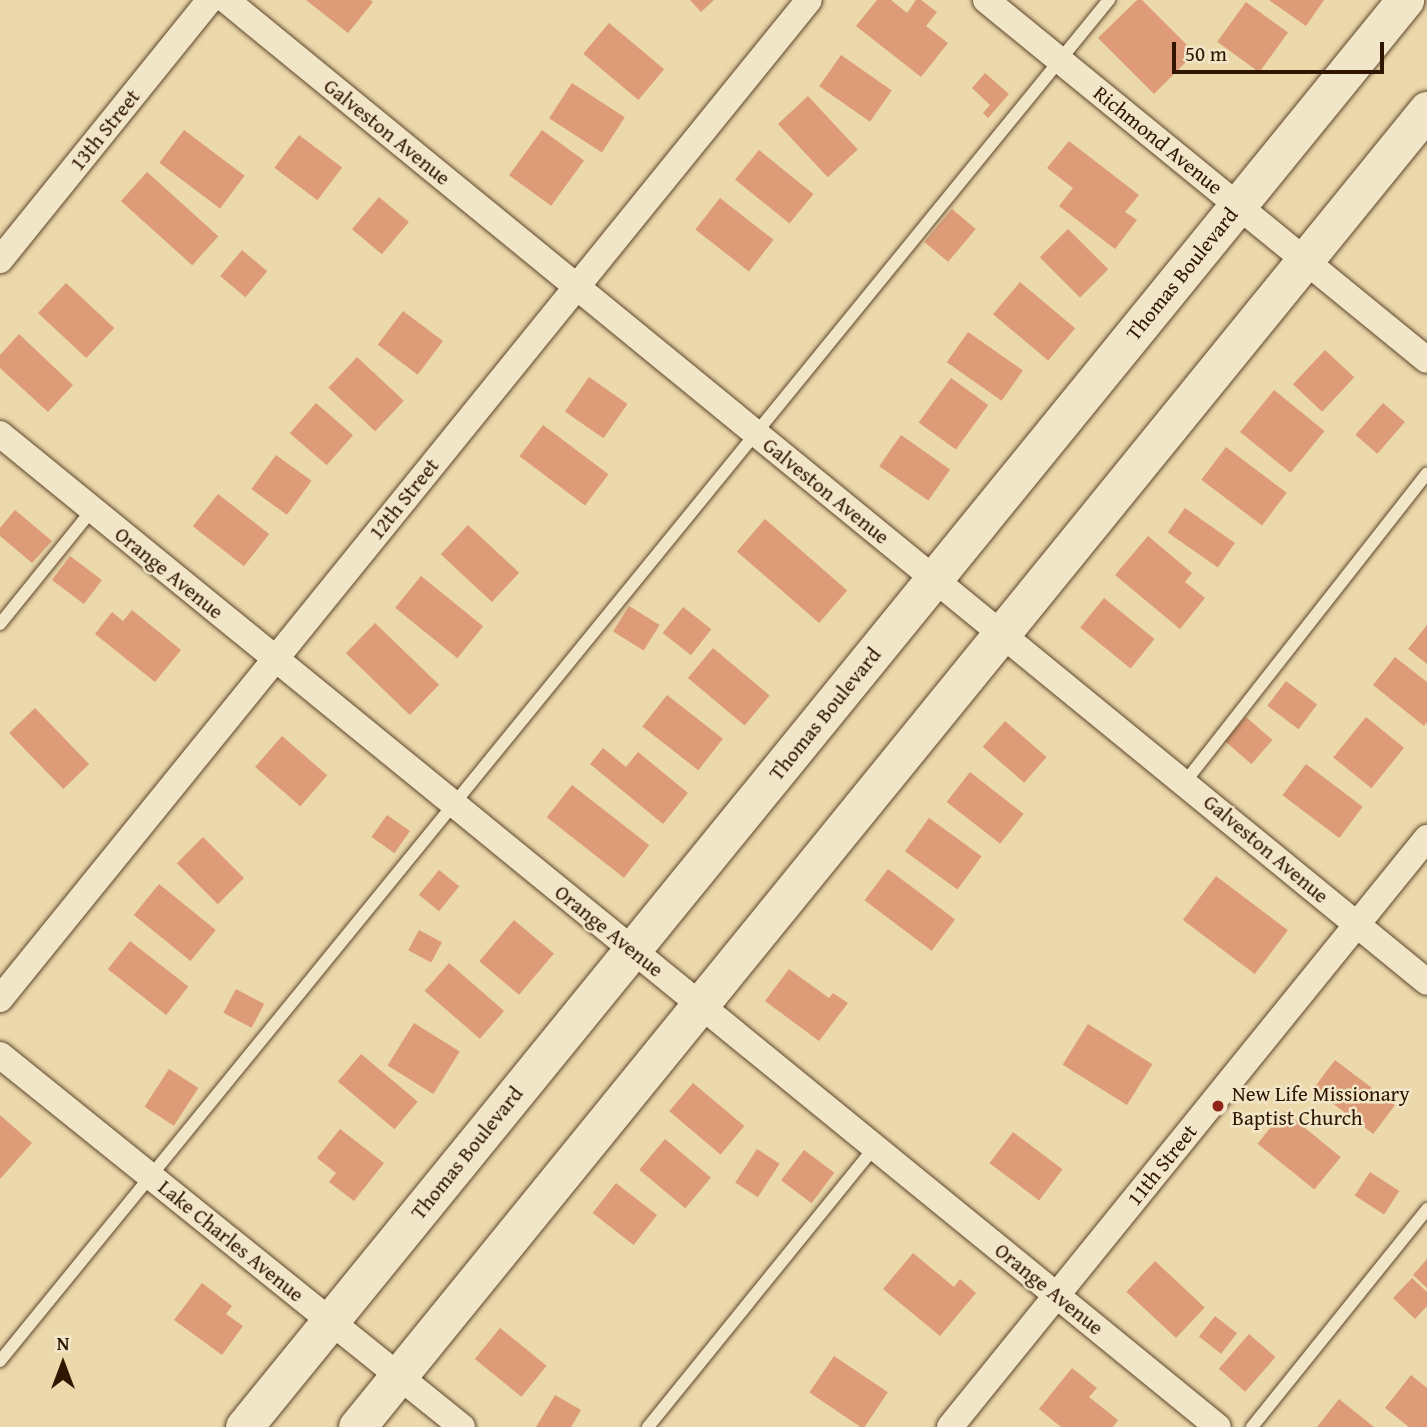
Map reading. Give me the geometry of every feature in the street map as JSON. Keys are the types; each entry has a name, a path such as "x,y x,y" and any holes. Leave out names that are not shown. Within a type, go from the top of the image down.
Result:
{"main road":[{"name":"Thomas Boulevard","path":"244,1427 1405,0"},
{"path":"357,1427 1427,110"}],"street":[{"name":"13th Street","path":"0,260 210,0"},
{"name":"Galveston Avenue","path":"226,0 1427,982"},
{"name":"12th Street","path":"0,999 809,0"},
{"name":"Richmond Avenue","path":"986,0 1427,360"},
{"name":"Orange Avenue","path":"0,435 1218,1427"},
{"name":"11th Street","path":"950,1427 1427,838"},
{"name":"Lake Charles Avenue","path":"0,1055 462,1427"}],"lane":[{"path":"0,1361 455,806 1109,0"},
{"path":"1185,782 1427,473"},
{"path":"0,625 92,510"},
{"path":"648,1427 875,1147"},
{"path":"1252,1427 1427,1209"}],"building":[{"path":"306,0 370,0 373,2 348,33"},
{"path":"690,0 714,0 701,12"},
{"path":"877,0 891,0 907,13 916,0 921,0 937,12 926,26 948,43 921,77 856,26"},
{"path":"1137,0 1142,0 1195,53 1154,94 1098,38"},
{"path":"1269,0 1324,0 1306,26"},
{"path":"1246,2 1288,33 1259,72 1217,42"},
{"path":"609,23 664,69 638,100 583,54"},
{"path":"841,55 892,91 870,122 819,86"},
{"path":"985,73 1009,94 988,118 983,113 990,105 972,88"},
{"path":"572,83 625,117 602,153 549,118"},
{"path":"808,96 858,149 828,177 778,124"},
{"path":"184,130 245,176 220,208 159,163"},
{"path":"542,130 584,161 551,206 509,175"},
{"path":"299,135 342,167 317,200 274,168"},
{"path":"1069,141 1139,195 1125,212 1137,220 1115,249 1059,206 1073,188 1047,168"},
{"path":"759,150 813,194 789,224 735,180"},
{"path":"147,172 218,236 192,265 121,201"},
{"path":"379,197 409,222 382,254 352,229"},
{"path":"720,198 774,240 749,271 695,230"},
{"path":"952,209 976,229 948,262 924,242"},
{"path":"1068,229 1108,269 1080,298 1040,257"},
{"path":"242,250 267,271 245,297 220,276"},
{"path":"1020,282 1075,328 1048,360 993,314"},
{"path":"66,283 114,328 86,358 38,313"},
{"path":"403,311 443,341 418,375 378,345"},
{"path":"968,332 1023,370 1002,401 947,362"},
{"path":"19,334 73,385 48,412 0,368 0,355"},
{"path":"1325,350 1354,377 1322,412 1293,384"},
{"path":"357,357 404,401 375,431 328,388"},
{"path":"589,377 628,404 603,438 565,411"},
{"path":"951,378 988,405 956,450 919,422"},
{"path":"1274,390 1325,431 1291,473 1240,432"},
{"path":"316,403 353,435 327,465 290,433"},
{"path":"1383,403 1405,422 1377,454 1355,435"},
{"path":"543,425 608,474 585,505 520,456"},
{"path":"901,435 950,469 928,501 879,466"},
{"path":"1226,447 1287,493 1262,525 1201,480"},
{"path":"276,455 312,481 287,515 251,489"},
{"path":"218,494 269,534 244,566 193,526"},
{"path":"1185,508 1235,543 1218,568 1168,533"},
{"path":"15,510 52,541 32,563 0,536 0,528"},
{"path":"765,519 847,591 819,623 737,551"},
{"path":"468,525 519,573 492,602 441,554"},
{"path":"1148,536 1192,573 1185,582 1205,598 1180,629 1115,575"},
{"path":"70,556 102,580 84,604 52,580"},
{"path":"421,576 483,626 457,658 395,608"},
{"path":"1104,598 1155,639 1131,668 1080,628"},
{"path":"629,606 660,625 644,651 613,631"},
{"path":"683,607 711,629 691,655 663,633"},
{"path":"132,610 181,650 155,682 95,634 112,612 123,621"},
{"path":"375,623 439,685 410,715 346,653"},
{"path":"1427,625 1427,664 1408,649"},
{"path":"713,648 770,696 745,725 688,678"},
{"path":"1395,657 1427,682 1427,722 1424,726 1373,685"},
{"path":"1286,681 1317,704 1298,729 1267,706"},
{"path":"667,695 723,739 698,770 642,727"},
{"path":"35,708 89,764 63,789 9,733"},
{"path":"1246,717 1272,740 1251,764 1225,741"},
{"path":"1366,717 1404,748 1371,788 1333,757"},
{"path":"1005,721 1047,757 1024,783 983,747"},
{"path":"282,736 327,775 300,806 255,767"},
{"path":"603,748 626,767 638,752 688,793 663,824 590,764"},
{"path":"1306,764 1363,807 1339,838 1283,795"},
{"path":"970,772 1024,814 1000,844 947,802"},
{"path":"572,785 649,845 624,878 547,817"},
{"path":"387,815 410,831 394,853 372,837"},
{"path":"929,818 982,856 957,889 905,851"},
{"path":"203,837 244,878 218,904 177,863"},
{"path":"888,869 955,920 932,951 865,900"},
{"path":"439,870 459,886 439,911 419,895"},
{"path":"1216,876 1288,930 1255,974 1183,920"},
{"path":"159,884 216,930 191,961 134,915"},
{"path":"514,920 554,953 519,995 479,961"},
{"path":"419,930 442,942 431,963 408,950"},
{"path":"130,941 188,987 166,1015 108,969"},
{"path":"449,963 504,1011 480,1039 425,991"},
{"path":"789,969 829,998 833,993 848,1003 819,1041 765,1001"},
{"path":"236,989 264,1004 252,1028 223,1013"},
{"path":"414,1023 460,1052 433,1094 388,1065"},
{"path":"1088,1024 1152,1064 1127,1105 1063,1065"},
{"path":"361,1054 418,1102 395,1129 338,1082"},
{"path":"1335,1060 1395,1105 1373,1134 1313,1089"},
{"path":"169,1069 198,1088 174,1126 144,1107"},
{"path":"693,1083 744,1126 721,1154 669,1111"},
{"path":"1284,1111 1341,1157 1314,1190 1258,1144"},
{"path":"0,1115 32,1143 0,1179"},
{"path":"340,1129 384,1163 354,1201 329,1182 336,1173 317,1158"},
{"path":"1013,1132 1063,1169 1039,1200 990,1163"},
{"path":"665,1139 711,1178 685,1208 639,1170"},
{"path":"757,1149 780,1164 758,1197 735,1183"},
{"path":"804,1150 834,1173 811,1203 781,1180"},
{"path":"1370,1172 1399,1191 1384,1215 1355,1195"},
{"path":"616,1183 657,1215 634,1245 593,1213"},
{"path":"913,1253 954,1287 960,1279 976,1293 940,1336 883,1289"},
{"path":"1427,1259 1427,1288 1413,1275"},
{"path":"1155,1261 1205,1307 1176,1338 1126,1292"},
{"path":"1412,1278 1427,1292 1427,1306 1415,1319 1393,1298"},
{"path":"202,1283 232,1306 226,1314 243,1326 222,1355 174,1320"},
{"path":"1215,1316 1237,1333 1221,1354 1199,1336"},
{"path":"500,1328 547,1366 521,1397 475,1359"},
{"path":"1249,1334 1275,1357 1245,1392 1219,1369"},
{"path":"834,1356 888,1392 865,1427 809,1392"},
{"path":"1072,1368 1097,1388 1089,1397 1118,1420 1113,1427 1061,1427 1039,1409"},
{"path":"1411,1375 1427,1388 1427,1427 1409,1427 1385,1408"},
{"path":"555,1395 581,1410 571,1427 536,1427"},
{"path":"1339,1399 1374,1427 1317,1427"}],"place":[{"name":"New Life Missionary Baptist Church","path":"1218,1106"}]}
